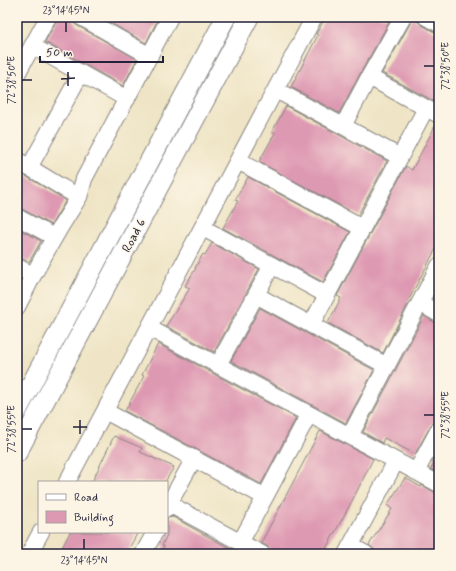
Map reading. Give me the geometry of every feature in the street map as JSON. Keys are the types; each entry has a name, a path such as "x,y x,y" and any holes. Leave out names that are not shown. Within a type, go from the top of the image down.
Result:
{"street":[{"path":"17,74 48,17"},
{"path":"81,17 150,56"},
{"path":"17,307 54,237 79,197 84,180 170,17"},
{"name":"Road 6","path":"17,411 226,17"},
{"name":"Road 6","path":"17,453 249,17"},
{"path":"68,481 314,17"},
{"path":"343,126 403,17"},
{"path":"426,17 439,24"},
{"path":"32,46 127,99"},
{"path":"79,197 23,164 81,73"},
{"path":"310,325 400,157 433,112 369,77"},
{"path":"276,90 400,157"},
{"path":"238,161 362,228"},
{"path":"17,217 54,237"},
{"path":"203,228 327,294"},
{"path":"218,365 272,265"},
{"path":"17,266 33,275"},
{"path":"350,436 439,266"},
{"path":"256,295 387,366"},
{"path":"420,303 439,314"},
{"path":"150,328 439,484"},
{"path":"105,410 265,497"},
{"path":"240,543 309,414"},
{"path":"416,472 439,429"},
{"path":"194,458 168,507 262,554"},
{"path":"366,554 348,550 396,461"},
{"path":"29,554 40,533"},
{"path":"143,554 154,533"}],"building":[{"path":"57,17 72,17 76,25 137,59 123,86 45,42 56,22"},
{"path":"100,17 159,17 146,43"},
{"path":"326,17 392,17 339,113 291,87 318,35 316,34"},
{"path":"412,18 434,32 439,33 439,104 382,73"},
{"path":"286,106 387,161 358,215 259,162 275,133 272,132"},
{"path":"436,124 439,124 439,243 407,303 408,304 383,353 328,323 341,298 337,296 406,166 412,170"},
{"path":"17,171 66,200 51,225 22,209 17,208"},
{"path":"248,177 350,232 323,282 223,228 238,201 235,200"},
{"path":"17,228 41,241 29,262 21,258 17,258"},
{"path":"212,243 259,269 214,352 166,326 190,288 185,286 203,254 205,255"},
{"path":"260,308 374,370 346,423 231,361"},
{"path":"424,316 434,322 439,323 439,420 434,421 431,425 415,454 384,438 382,443 363,432"},
{"path":"158,344 296,418 261,484 125,411 144,376 142,375"},
{"path":"320,431 373,459 323,554 277,554 261,543"},
{"path":"114,436 142,448 140,452 174,467 166,481 92,481"},
{"path":"439,449 439,473 431,469 434,463 432,463"},
{"path":"405,478 421,487 422,485 434,492 439,493 439,554 379,554 369,545 392,509 387,505"},
{"path":"173,517 241,554 160,554 164,546 162,545 168,533 168,518"},
{"path":"70,533 137,533 126,554 59,554"}]}
